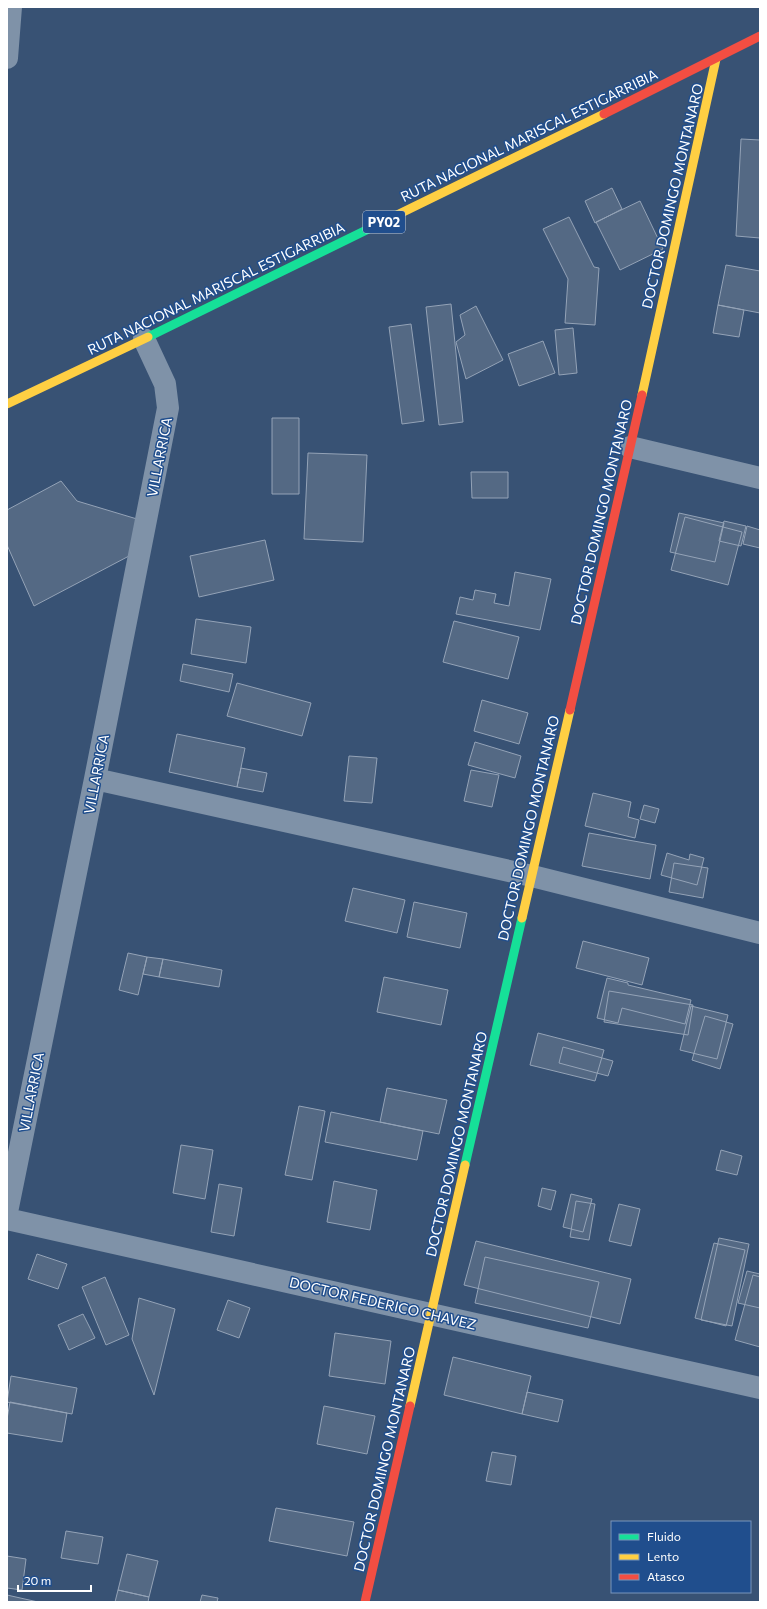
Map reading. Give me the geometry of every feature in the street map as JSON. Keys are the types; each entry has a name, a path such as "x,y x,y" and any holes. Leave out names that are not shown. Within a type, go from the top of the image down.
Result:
{"street":[{"path":"7,58 11,7"},
{"name":"RUTA NACIONAL MARISCAL ESTIGARRIBIA","path":"7,404 144,340 760,36"},
{"name":"DOCTOR DOMINGO MONTANARO","path":"365,1602 630,447 716,59"},
{"name":"VILLARRICA","path":"7,1212 95,779 168,408 165,384 144,340"},
{"path":"630,447 760,478"},
{"path":"95,779 532,876 760,933"},
{"name":"DOCTOR FEDERICO CHAVEZ","path":"7,1219 760,1388"}],"building":[{"path":"741,139 760,140 760,238 736,236"},
{"path":"612,188 622,209 595,223 585,201"},
{"path":"640,201 663,249 620,270 596,222"},
{"path":"569,217 594,267 599,268 595,325 565,323 568,279 543,229"},
{"path":"726,265 760,271 760,313 718,305"},
{"path":"451,304 463,422 439,425 426,307"},
{"path":"718,305 744,310 739,337 713,333"},
{"path":"476,306 503,360 466,379 456,342 465,335 460,315"},
{"path":"411,324 424,421 402,424 389,327"},
{"path":"573,328 577,373 559,375 555,330"},
{"path":"543,341 555,373 519,386 508,354"},
{"path":"272,418 299,418 299,494 272,494"},
{"path":"308,453 367,455 363,542 304,539"},
{"path":"471,472 508,472 508,498 472,498"},
{"path":"61,481 77,501 137,519 129,556 34,606 7,545 7,510"},
{"path":"679,513 724,523 715,562 670,552"},
{"path":"685,517 742,532 728,585 671,570"},
{"path":"724,521 746,526 741,546 719,541"},
{"path":"747,526 760,530 760,548 743,544"},
{"path":"265,540 274,580 199,597 190,556"},
{"path":"515,572 551,579 540,630 456,614 460,597 473,600 475,590 496,594 494,603 509,606"},
{"path":"196,619 251,627 246,663 191,654"},
{"path":"454,621 519,637 508,679 443,662"},
{"path":"183,664 233,674 229,692 180,681"},
{"path":"237,683 311,703 302,736 227,716"},
{"path":"482,700 528,713 519,744 474,731"},
{"path":"177,734 245,748 237,787 169,772"},
{"path":"475,742 521,756 515,778 468,765"},
{"path":"349,756 377,758 372,803 344,801"},
{"path":"241,768 267,773 263,792 237,787"},
{"path":"471,770 499,775 492,807 464,801"},
{"path":"593,793 631,802 628,817 639,820 635,838 585,826"},
{"path":"644,805 659,809 655,823 640,819"},
{"path":"589,833 656,845 650,879 582,866"},
{"path":"667,853 689,860 690,854 704,858 697,885 661,875"},
{"path":"674,863 708,868 703,898 669,892"},
{"path":"353,888 405,900 397,933 345,921"},
{"path":"414,902 467,913 460,948 407,937"},
{"path":"583,941 649,958 642,985 576,968"},
{"path":"128,953 147,957 138,995 119,990"},
{"path":"147,957 163,959 159,977 143,974"},
{"path":"163,959 222,970 219,987 159,977"},
{"path":"384,977 448,990 441,1025 377,1012"},
{"path":"607,978 628,983 628,985 691,1000 685,1024 622,1008 618,1023 597,1018"},
{"path":"609,991 693,1005 688,1035 604,1022"},
{"path":"691,1006 728,1015 717,1059 680,1050"},
{"path":"705,1016 733,1024 720,1069 692,1060"},
{"path":"538,1033 604,1050 595,1081 530,1065"},
{"path":"563,1047 613,1061 608,1076 559,1063"},
{"path":"387,1088 447,1100 439,1134 380,1122"},
{"path":"299,1106 325,1111 312,1180 285,1175"},
{"path":"331,1112 423,1131 417,1160 325,1142"},
{"path":"181,1145 213,1150 205,1199 173,1193"},
{"path":"721,1150 742,1156 737,1175 716,1170"},
{"path":"334,1181 377,1190 370,1230 327,1222"},
{"path":"219,1184 242,1188 234,1236 211,1232"},
{"path":"542,1188 556,1191 551,1210 538,1206"},
{"path":"571,1194 592,1199 583,1232 563,1227"},
{"path":"576,1201 595,1204 589,1240 570,1237"},
{"path":"619,1204 640,1209 631,1246 609,1241"},
{"path":"719,1238 749,1244 732,1326 701,1320"},
{"path":"476,1241 631,1279 620,1324 464,1285"},
{"path":"714,1243 745,1250 726,1326 695,1318"},
{"path":"37,1254 67,1264 58,1289 28,1279"},
{"path":"485,1257 599,1282 588,1328 475,1303"},
{"path":"747,1271 760,1274 760,1308 738,1303"},
{"path":"753,1275 760,1277 760,1347 735,1340"},
{"path":"105,1277 129,1335 106,1345 82,1287"},
{"path":"139,1298 175,1309 154,1395 132,1339"},
{"path":"228,1300 250,1308 239,1338 217,1330"},
{"path":"83,1314 95,1338 69,1350 58,1325"},
{"path":"335,1333 391,1341 385,1384 329,1376"},
{"path":"453,1357 531,1376 522,1414 444,1395"},
{"path":"11,1376 77,1388 72,1414 7,1402"},
{"path":"527,1392 563,1400 558,1422 522,1414"},
{"path":"10,1402 67,1413 62,1442 7,1433 7,1419"},
{"path":"324,1406 375,1416 367,1454 317,1444"},
{"path":"492,1452 516,1456 511,1485 486,1481"},
{"path":"276,1508 354,1522 347,1556 269,1541"},
{"path":"66,1531 103,1537 98,1564 61,1558"},
{"path":"127,1554 158,1561 149,1597 118,1590"},
{"path":"7,1556 26,1559 22,1590 7,1588"},
{"path":"118,1590 149,1597 148,1602 115,1602"},
{"path":"7,1595 38,1602 7,1602"},
{"path":"202,1595 218,1598 217,1602 200,1602"}],"traffic: fast":[{"path":"148,337 397,215"},
{"path":"465,1165 522,918"}],"traffic: slow":[{"path":"642,395 716,59"},
{"path":"397,215 604,114"},
{"path":"7,404 148,337"},
{"path":"522,918 570,710"},
{"path":"410,1406 465,1165"}],"traffic: jam":[{"path":"604,114 760,36"},
{"path":"570,710 642,395"},
{"path":"365,1602 410,1406"}]}
